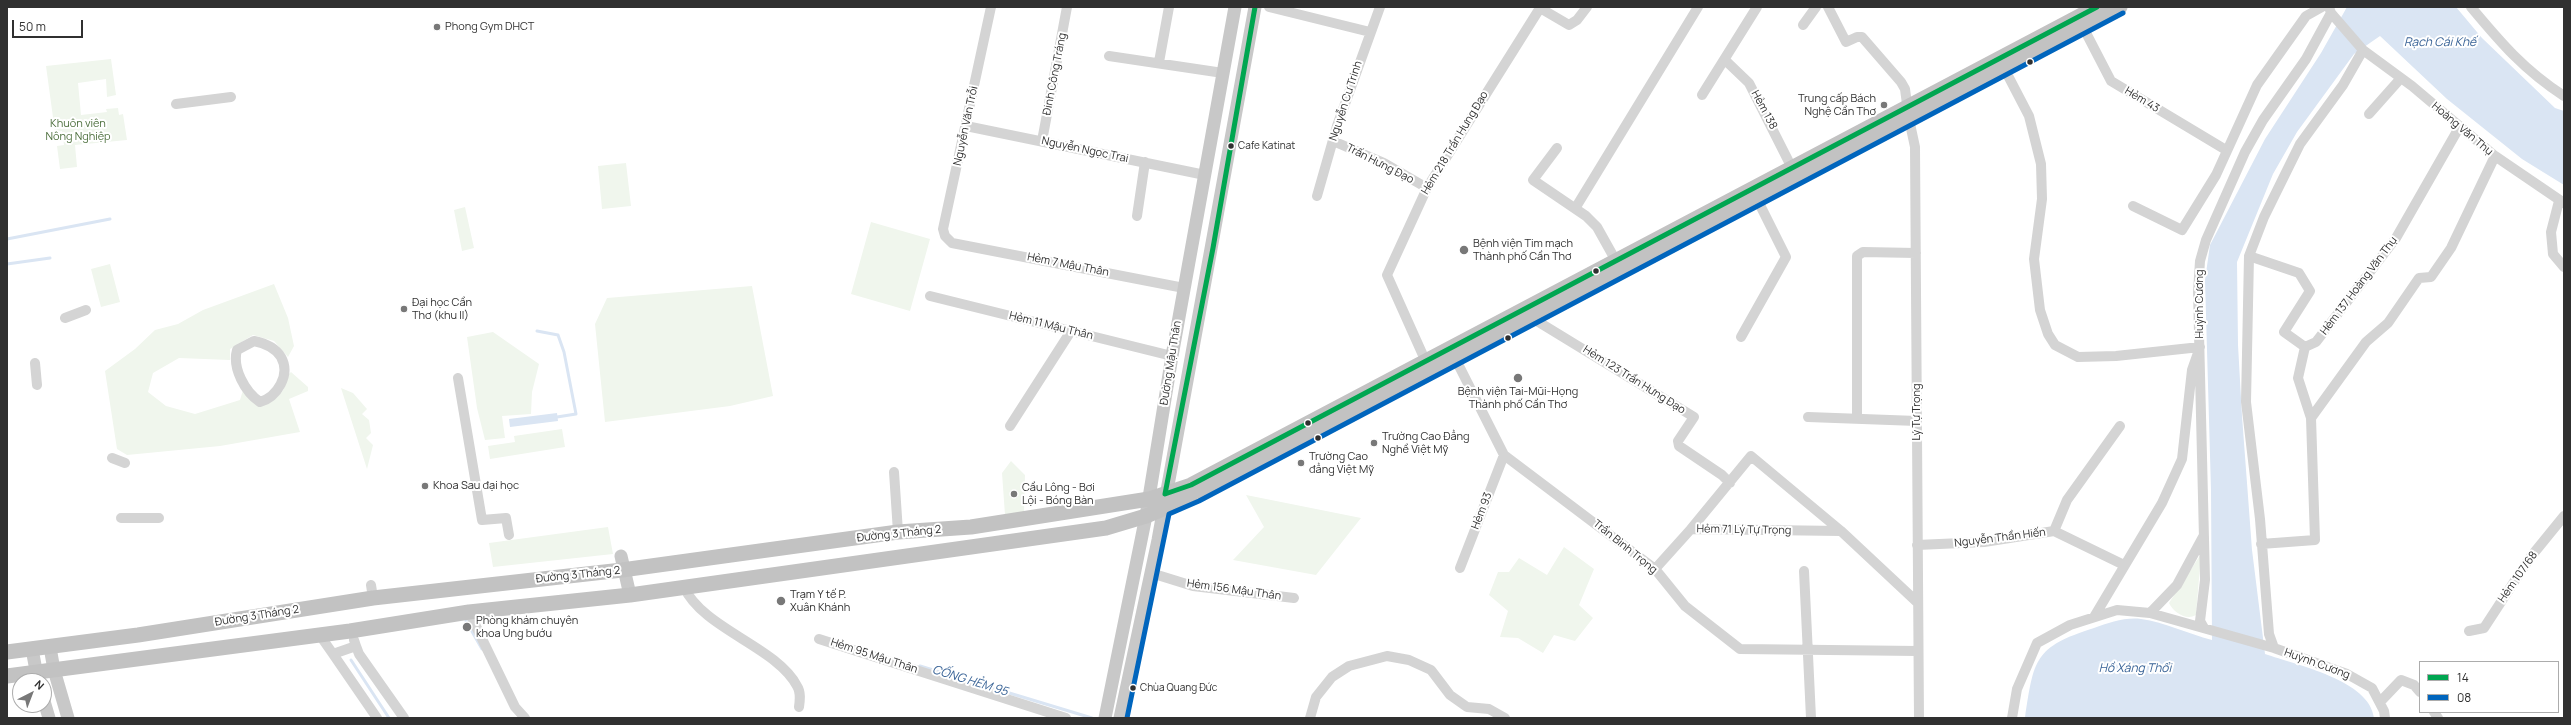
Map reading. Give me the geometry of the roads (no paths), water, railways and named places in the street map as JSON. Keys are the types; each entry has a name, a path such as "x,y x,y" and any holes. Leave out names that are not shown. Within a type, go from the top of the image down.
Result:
{"highway":[{"path":"1164,501 1191,485 1792,168 2004,68 2081,22 2097,7"},
{"path":"1164,501 1196,495 1757,199 1908,113 2081,22 2120,7"},
{"name":"Đường 3 Tháng 2","path":"7,652 50,647 372,591 898,532 971,527 1149,499 1164,501"},
{"name":"Đường 3 Tháng 2","path":"46,673 54,670 350,631 469,612 630,595 1106,528 1146,516 1164,501"}],"main road":[{"name":"Đường Mậu Thân","path":"1106,718 1146,516 1172,356 1235,7"},
{"name":"Đường Mậu Thân","path":"1120,718 1151,573 1213,248 1255,7"},
{"path":"1192,243 1213,248"},
{"path":"621,563 630,595"},
{"path":"50,647 54,670 68,718"},
{"path":"32,649 36,673"}],"street":[{"name":"Nguyễn Văn Trỗi","path":"952,242 945,236 943,229 991,7"},
{"name":"Đinh Công Tráng","path":"1042,141 1067,7"},
{"path":"1159,62 1169,7"},
{"path":"1270,7 1370,32"},
{"name":"Nguyễn Cư Trinh","path":"1317,196 1333,141 1380,7"},
{"name":"Hẻm 218 Trần Hưng Đạo","path":"1426,362 1387,274 1427,188 1540,7 1569,25 1577,20 1587,7"},
{"path":"1576,207 1698,7"},
{"path":"1702,95 1757,7"},
{"path":"1804,24 1816,7"},
{"name":"Lý Tự Trọng","path":"1828,7 1846,42 1862,37 1889,66 1905,88 1908,113 1915,147 1919,718"},
{"path":"2132,206 2182,230 2216,175 2226,150 2257,85 2306,16 2322,7"},
{"path":"2471,7 2508,51 2540,80 2564,96"},
{"name":"Hoàng Văn Thụ","path":"2330,10 2363,50 2401,78 2495,156 2562,202"},
{"name":"Huỳnh Cương","path":"2206,628 2200,621 2205,580 2198,292 2200,261 2206,240 2245,152 2263,120 2306,59 2330,10"},
{"name":"Hẻm 43","path":"2081,22 2111,81 2226,150"},
{"name":"Huỳnh Cương","path":"2270,647 2246,402 2249,256 2264,217 2300,144 2343,85 2363,50"},
{"path":"1109,56 1159,62 1223,73"},
{"name":"Hẻm 138","path":"1725,60 1749,83 1792,168"},
{"path":"2004,68 2029,116 2041,164 2042,199 2034,259 2040,310 2048,334 2055,345 2078,356 2116,356 2200,348 2192,370 2182,460 2162,503 2094,617"},
{"path":"2369,114 2401,78"},
{"path":"176,104 231,97"},
{"name":"Nguyễn Ngọc Trai","path":"966,126 1205,175"},
{"name":"Hẻm 137 Hoàng Văn Thụ","path":"2305,347 2316,342 2396,238 2460,126"},
{"name":"Trấn Hưng Đạo","path":"1333,141 1384,163 1427,188"},
{"path":"1557,148 1533,180 1576,207 1597,227 1616,261"},
{"path":"2311,418 2366,342 2388,323 2419,278 2431,277 2452,248 2495,156"},
{"path":"1138,216 1145,162"},
{"path":"1741,337 1786,257 1757,199"},
{"path":"2562,202 2552,232 2553,254 2564,267"},
{"name":"Hẻm 7 Mậu Thân","path":"952,242 1184,288"},
{"path":"1857,419 1857,256 1862,252 1916,253"},
{"path":"2249,256 2298,273 2310,291 2284,332 2305,347 2298,378 2311,418 2315,540 2261,544"},
{"name":"Hẻm 11 Mậu Thân","path":"930,296 1172,356"},
{"path":"65,318 86,310"},
{"name":"Hẻm 123 Trần Hưng Đạo","path":"1532,318 1694,417 1678,441 1679,446 1722,475 1730,483"},
{"path":"1010,426 1071,331"},
{"path":"254,341 263,343 273,348 281,357 283,366 282,382 278,391 269,399 260,402 250,396 237,367 235,357 237,350 254,341"},
{"name":"Trần Bình Trọng","path":"1455,358 1504,455 1655,569 1685,606 1740,649 1918,651"},
{"path":"35,363 37,385"},
{"path":"458,378 482,520 506,518 509,535"},
{"path":"1808,417 1917,421"},
{"path":"2054,531 2067,500 2120,426"},
{"name":"Hẻm 93","path":"1460,568 1504,455"},
{"name":"Hẻm 71 Lý Tự Trọng","path":"1692,529 1750,456 1842,531 1918,603"},
{"path":"112,458 125,463"},
{"path":"894,472 898,532"},
{"name":"Hẻm 107/68","path":"2469,631 2484,628 2529,559 2564,516"},
{"path":"121,518 159,518"},
{"path":"1655,569 1692,529"},
{"name":"Hẻm 71 Lý Tự Trọng","path":"1692,529 1842,531"},
{"name":"Nguyễn Thần Hiến","path":"1917,545 1984,542 2054,531 2124,565"},
{"path":"2150,612 2177,584 2204,536"},
{"path":"1804,571 1811,718"},
{"name":"Hẻm 156 Mậu Thân","path":"1151,573 1193,586 1294,598"},
{"path":"684,587 687,595 717,622 755,648 791,676 798,687 799,707"},
{"name":"Huỳnh Cương","path":"2012,718 2017,689 2037,643 2070,625 2117,610 2150,612 2270,647 2347,674 2372,688 2380,702 2384,718"},
{"path":"469,612 515,707 525,718"},
{"path":"350,631 359,654 404,718"},
{"path":"319,634 374,717"},
{"name":"Hẻm 95 Mậu Thân","path":"819,639 1066,718"},
{"path":"333,654 356,646"},
{"path":"1310,718 1316,697 1332,677 1349,666 1387,656 1409,660 1431,670 1450,696 1467,707 1489,709 1506,718"},
{"path":"2380,702 2401,680 2414,685 2419,691"}],"water":[{"path":"2347,7 2456,7 2482,38 2555,108 2564,111 2564,185 2522,159 2447,99 2380,36 2354,54 2297,132 2273,174 2237,262 2238,345 2242,416 2252,550 2265,654 2312,669 2346,684 2360,694 2369,705 2374,718 2025,718 2031,682 2040,658 2048,649 2074,635 2111,622 2141,619 2159,623 2212,640 2211,490 2205,280 2210,245 2265,139 2321,53"},
{"path":"557,413 558,421 510,427 509,419"}],"waterway":[{"path":"7,239 110,219"},
{"path":"7,264 50,258"},
{"path":"537,331 558,335 564,352 576,414 557,417"},
{"path":"466,621 482,649"},
{"path":"351,660 389,718"},
{"name":"CỐNG HẺM 95","path":"920,666 1092,718"}],"place":[{"name":"Phong Gym DHCT","path":"437,27"},
{"name":"Trung cấp Bách Nghệ Cần Thơ","path":"1884,105"},
{"name":"Cafe Katinat","path":"1231,146"},
{"name":"Bệnh viện Tim mạch Thành phố Cần Thơ","path":"1464,250"},
{"name":"Đại học Cần Thơ (khu II)","path":"404,309"},
{"name":"Bệnh viện Tai-Mũi-Họng Thành phố Cần Thơ","path":"1518,378"},
{"name":"Trường Cao Đẳng Nghề Việt Mỹ","path":"1374,443"},
{"name":"Trường Cao đẳng Việt Mỹ","path":"1301,463"},
{"name":"Khoa Sau đại học","path":"425,486"},
{"name":"Cầu Lông - Bơi Lội - Bóng Bàn","path":"1014,494"},
{"name":"Trạm Y tế P. Xuân Khánh","path":"781,601"},
{"name":"Phòng khám chuyên khoa Ung bướu","path":"467,627"},
{"name":"Chùa Quang Đức","path":"1133,688"}],"water label":[{"name":"Rạch Cái Khế","path":"2440,43"},
{"name":"Hồ Xáng Thổi","path":"2135,669"}],"park label":[{"name":"Khuôn viên Nông Nghiệp","path":"78,130"}]}
